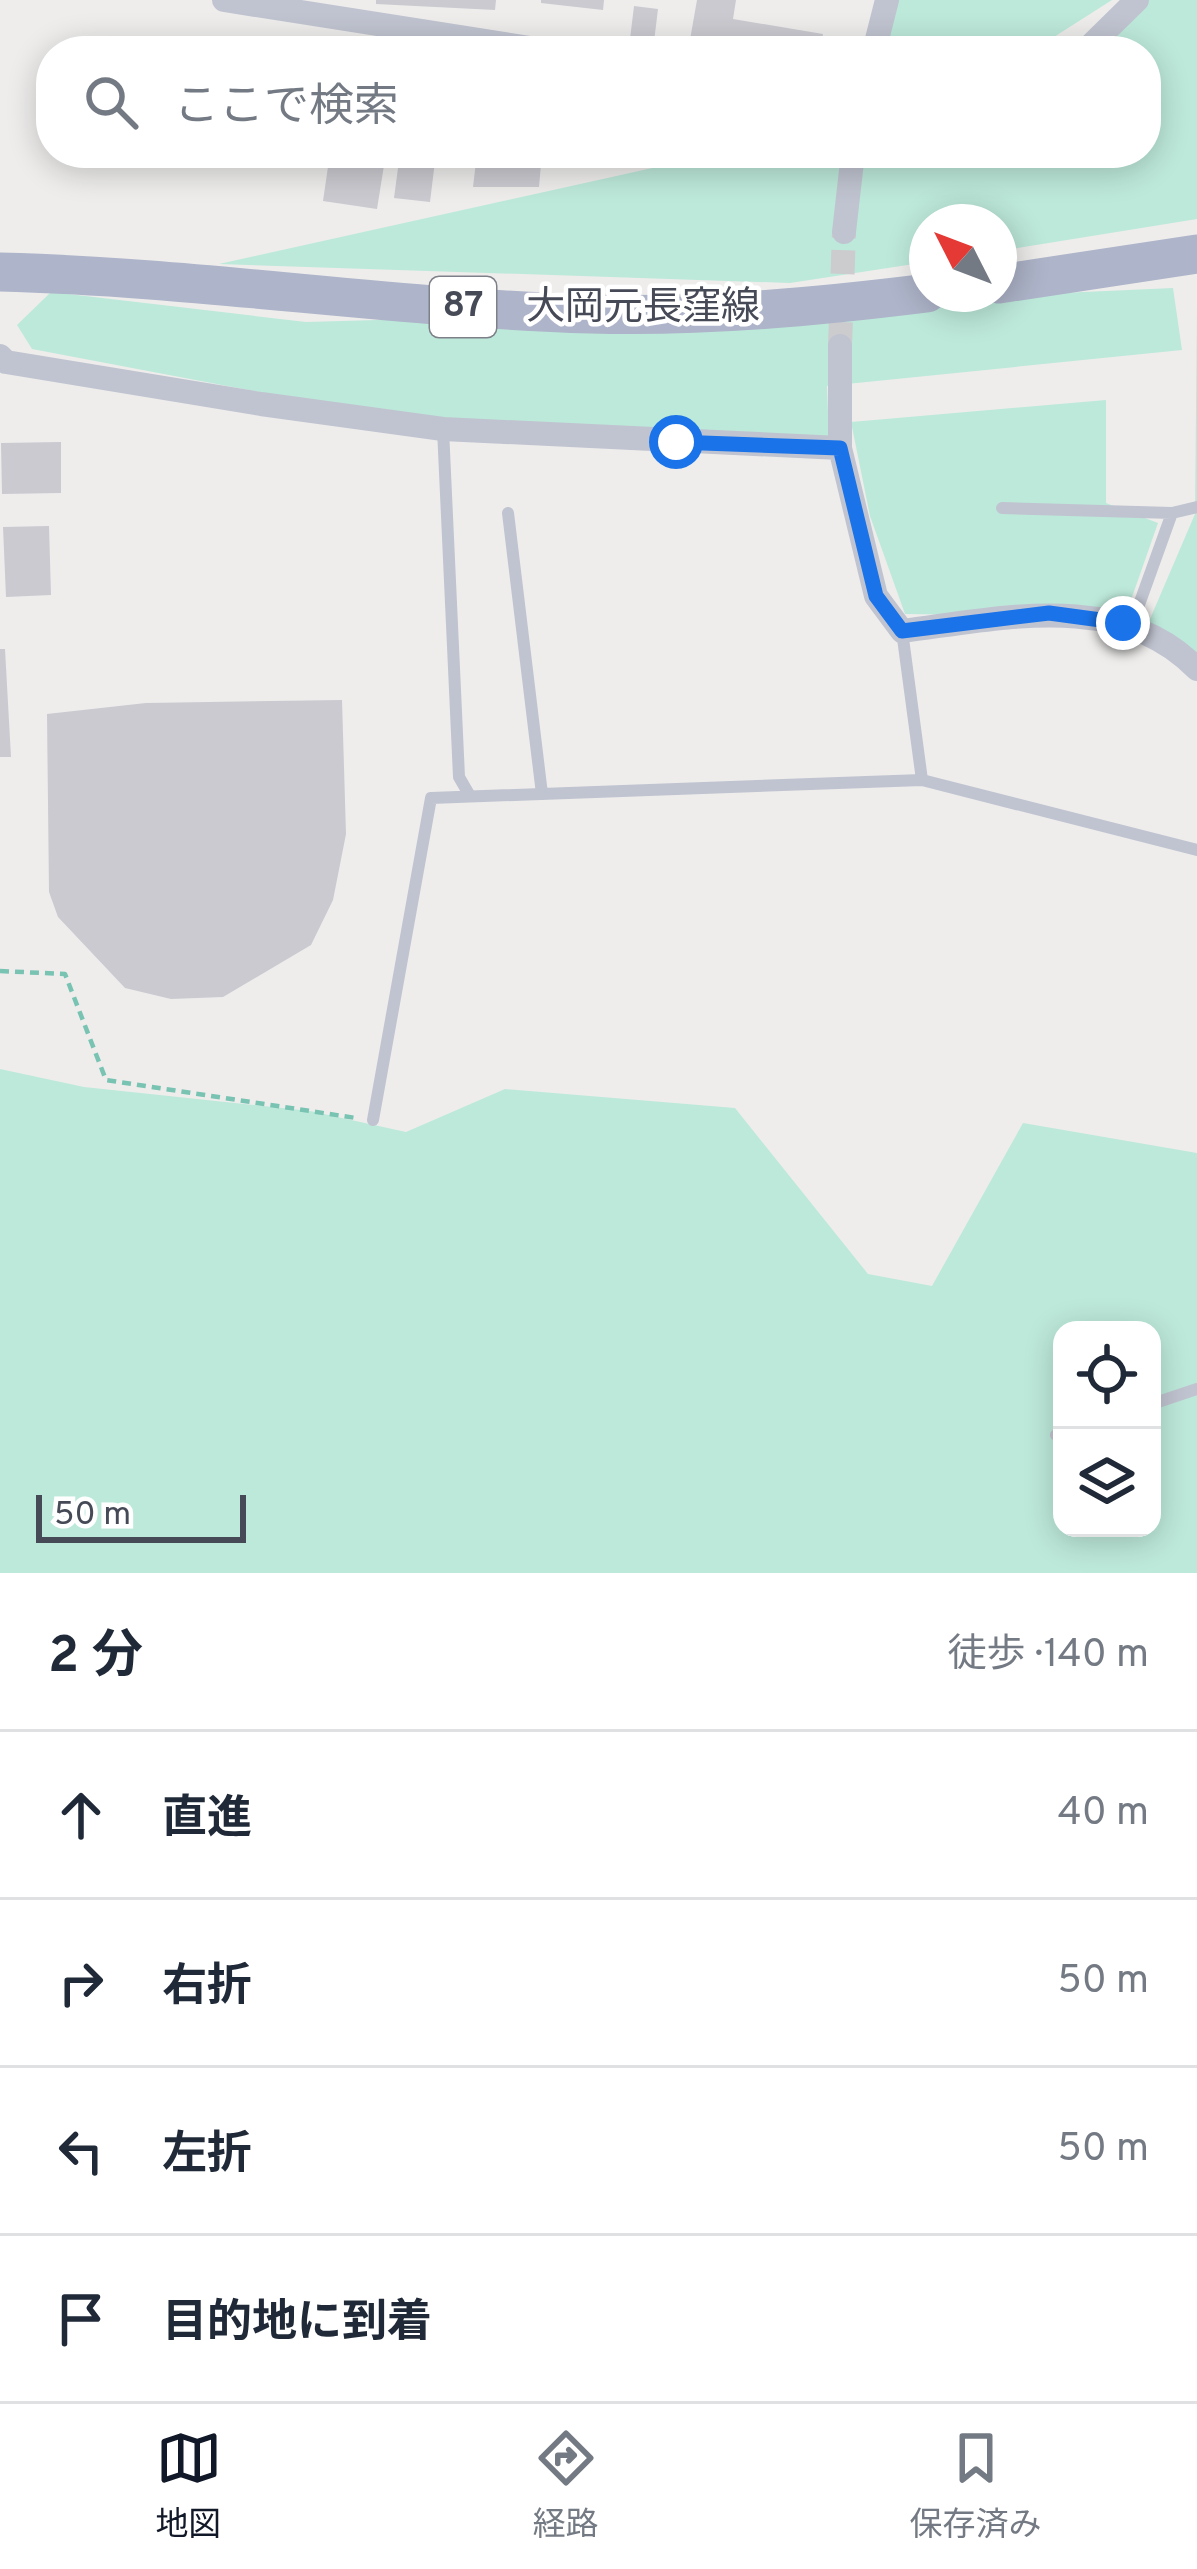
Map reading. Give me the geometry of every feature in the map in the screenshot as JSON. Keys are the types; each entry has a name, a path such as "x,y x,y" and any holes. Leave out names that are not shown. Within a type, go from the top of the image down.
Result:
{"main road":[{"path":"1017,281 1197,254"},
{"name":"大岡元長窪線","path":"0,272 593,314 724,313 909,295"}],"street":[{"path":"224,0 453,36"},
{"path":"878,36 887,0"},
{"path":"1100,36 1137,0"},
{"path":"844,232 851,168"},
{"path":"840,346 840,448 876,596 902,631 1049,613 1131,627 1182,653 1197,669"},
{"path":"0,356 6,362 443,429 840,448"}],"lane":[{"path":"443,429 459,777 470,796"},
{"path":"1002,508 1172,513 1197,507"},
{"path":"508,513 542,794"},
{"path":"1131,627 1172,513"},
{"path":"902,631 922,780"},
{"path":"373,1120 430,798 922,780 1197,850"},
{"path":"1161,1401 1197,1389"}],"path":[{"path":"0,971 65,974 106,1080 373,1120"}],"green space":[{"path":"887,0 1112,0 1056,36 882,36"},
{"path":"1143,0 1197,0 1197,219 1017,248 1017,204 909,204 909,265 790,283 219,264 652,168 1161,168 1161,36 1106,36"},
{"path":"1173,288 1182,350 827,386 829,438 454,429 32,349 17,325 51,292 306,322 909,300 909,312 1017,312 1017,295"},
{"path":"1197,305 1197,674 1144,633 1195,514"},
{"path":"1106,400 1106,503 1158,523 1125,617 905,614 870,516 851,422"},
{"path":"0,1069 84,1087 310,1111 406,1132 505,1089 735,1108 868,1274 932,1286 1023,1123 1197,1153 1197,1573 0,1573"}],"building":[{"path":"376,0 496,0 495,10 376,4"},
{"path":"541,0 604,0 603,10"},
{"path":"697,0 736,0 733,19 823,34 823,36 691,36"},
{"path":"634,6 658,9 655,36 630,36"},
{"path":"328,168 384,168 377,209 323,201"},
{"path":"398,168 434,168 430,202 394,198"},
{"path":"475,168 541,168 539,187 473,187"},
{"path":"61,442 61,493 2,494 1,443"},
{"path":"49,526 51,595 6,597 3,527"},
{"path":"0,649 5,649 11,757 0,757"},
{"path":"342,700 346,834 333,900 311,945 223,997 171,999 125,988 58,917 49,892 47,714 146,703"}],"tunnel":[{"path":"840,346 844,232"}],"route":[{"path":"676,442 840,448 876,596 902,631 1049,613 1123,623"}]}
